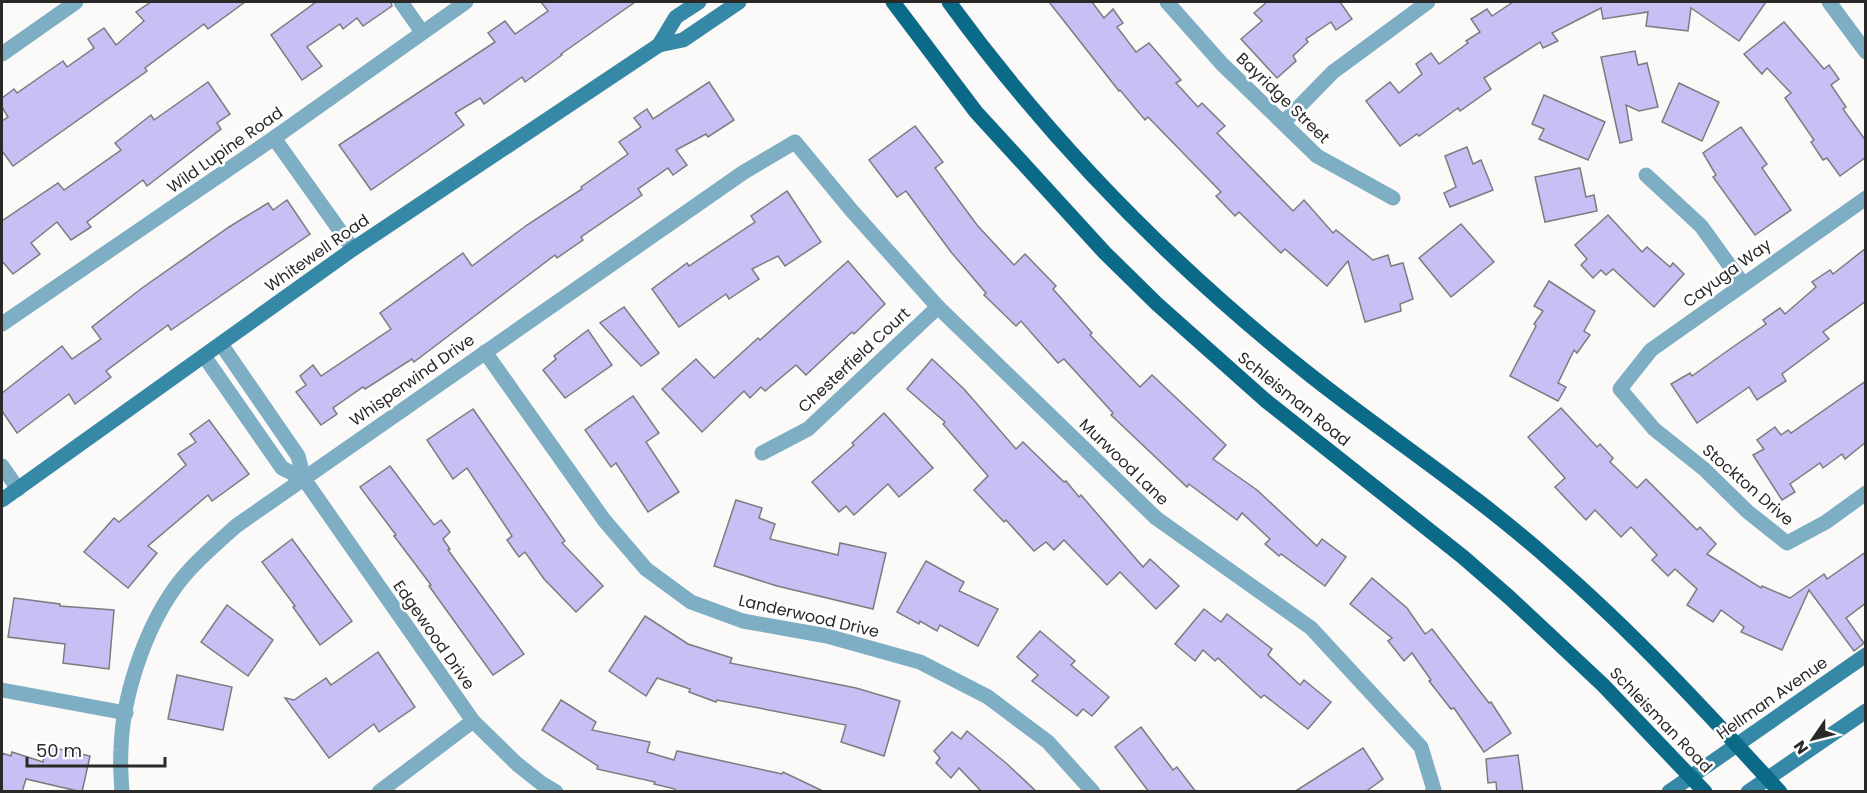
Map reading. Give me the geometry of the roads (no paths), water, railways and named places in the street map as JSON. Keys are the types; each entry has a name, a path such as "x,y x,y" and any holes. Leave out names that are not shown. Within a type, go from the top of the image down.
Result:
{"main road":[{"name":"Schleisman Road","path":"893,2 976,112 1105,253 1265,400 1463,557 1510,598 1603,686 1706,792"},
{"name":"Schleisman Road","path":"949,2 1052,130 1169,252 1244,320 1309,374 1551,560 1629,632 1780,792"}],"street":[{"path":"2,54 76,2"},
{"path":"401,2 422,32"},
{"name":"Wild Lupine Road","path":"2,324 274,138 466,2"},
{"name":"Whitewell Road","path":"659,45 676,17 699,2"},
{"name":"Whitewell Road","path":"2,500 353,249 659,45 683,40 739,2"},
{"name":"Bayridge Street","path":"1167,2 1222,64 1317,156 1393,198"},
{"path":"1283,123 1333,72 1428,2"},
{"path":"1829,2 1866,52"},
{"path":"274,138 353,249"},
{"name":"Murwood Lane","path":"795,142 852,212 938,307 1155,518 1311,628 1421,747 1433,791"},
{"name":"Whisperwind Drive","path":"122,792 121,749 126,713 144,647 156,618 174,588 198,560 236,526 744,172 795,142"},
{"path":"1646,175 1701,226 1743,284"},
{"name":"Cayuga Way","path":"1620,389 1651,350 1866,198"},
{"name":"Chesterfield Court","path":"762,453 808,429 938,307"},
{"name":"Edgewood Drive","path":"221,344 298,456 304,479 473,721 517,764 556,792"},
{"name":"Landerwood Drive","path":"485,352 604,520 646,569 691,602 743,621 827,636 920,662 988,697 1048,742 1093,792"},
{"name":"Edgewood Drive","path":"204,356 282,468 304,479"},
{"name":"Stockton Drive","path":"1620,389 1654,429 1704,469 1748,512 1787,543 1826,522 1866,493"},
{"path":"2,466 18,489"},
{"name":"Hellman Avenue","path":"1668,792 1866,655"},
{"path":"2,690 126,713"},
{"path":"1748,792 1866,711"},
{"path":"379,792 473,721"}]}
